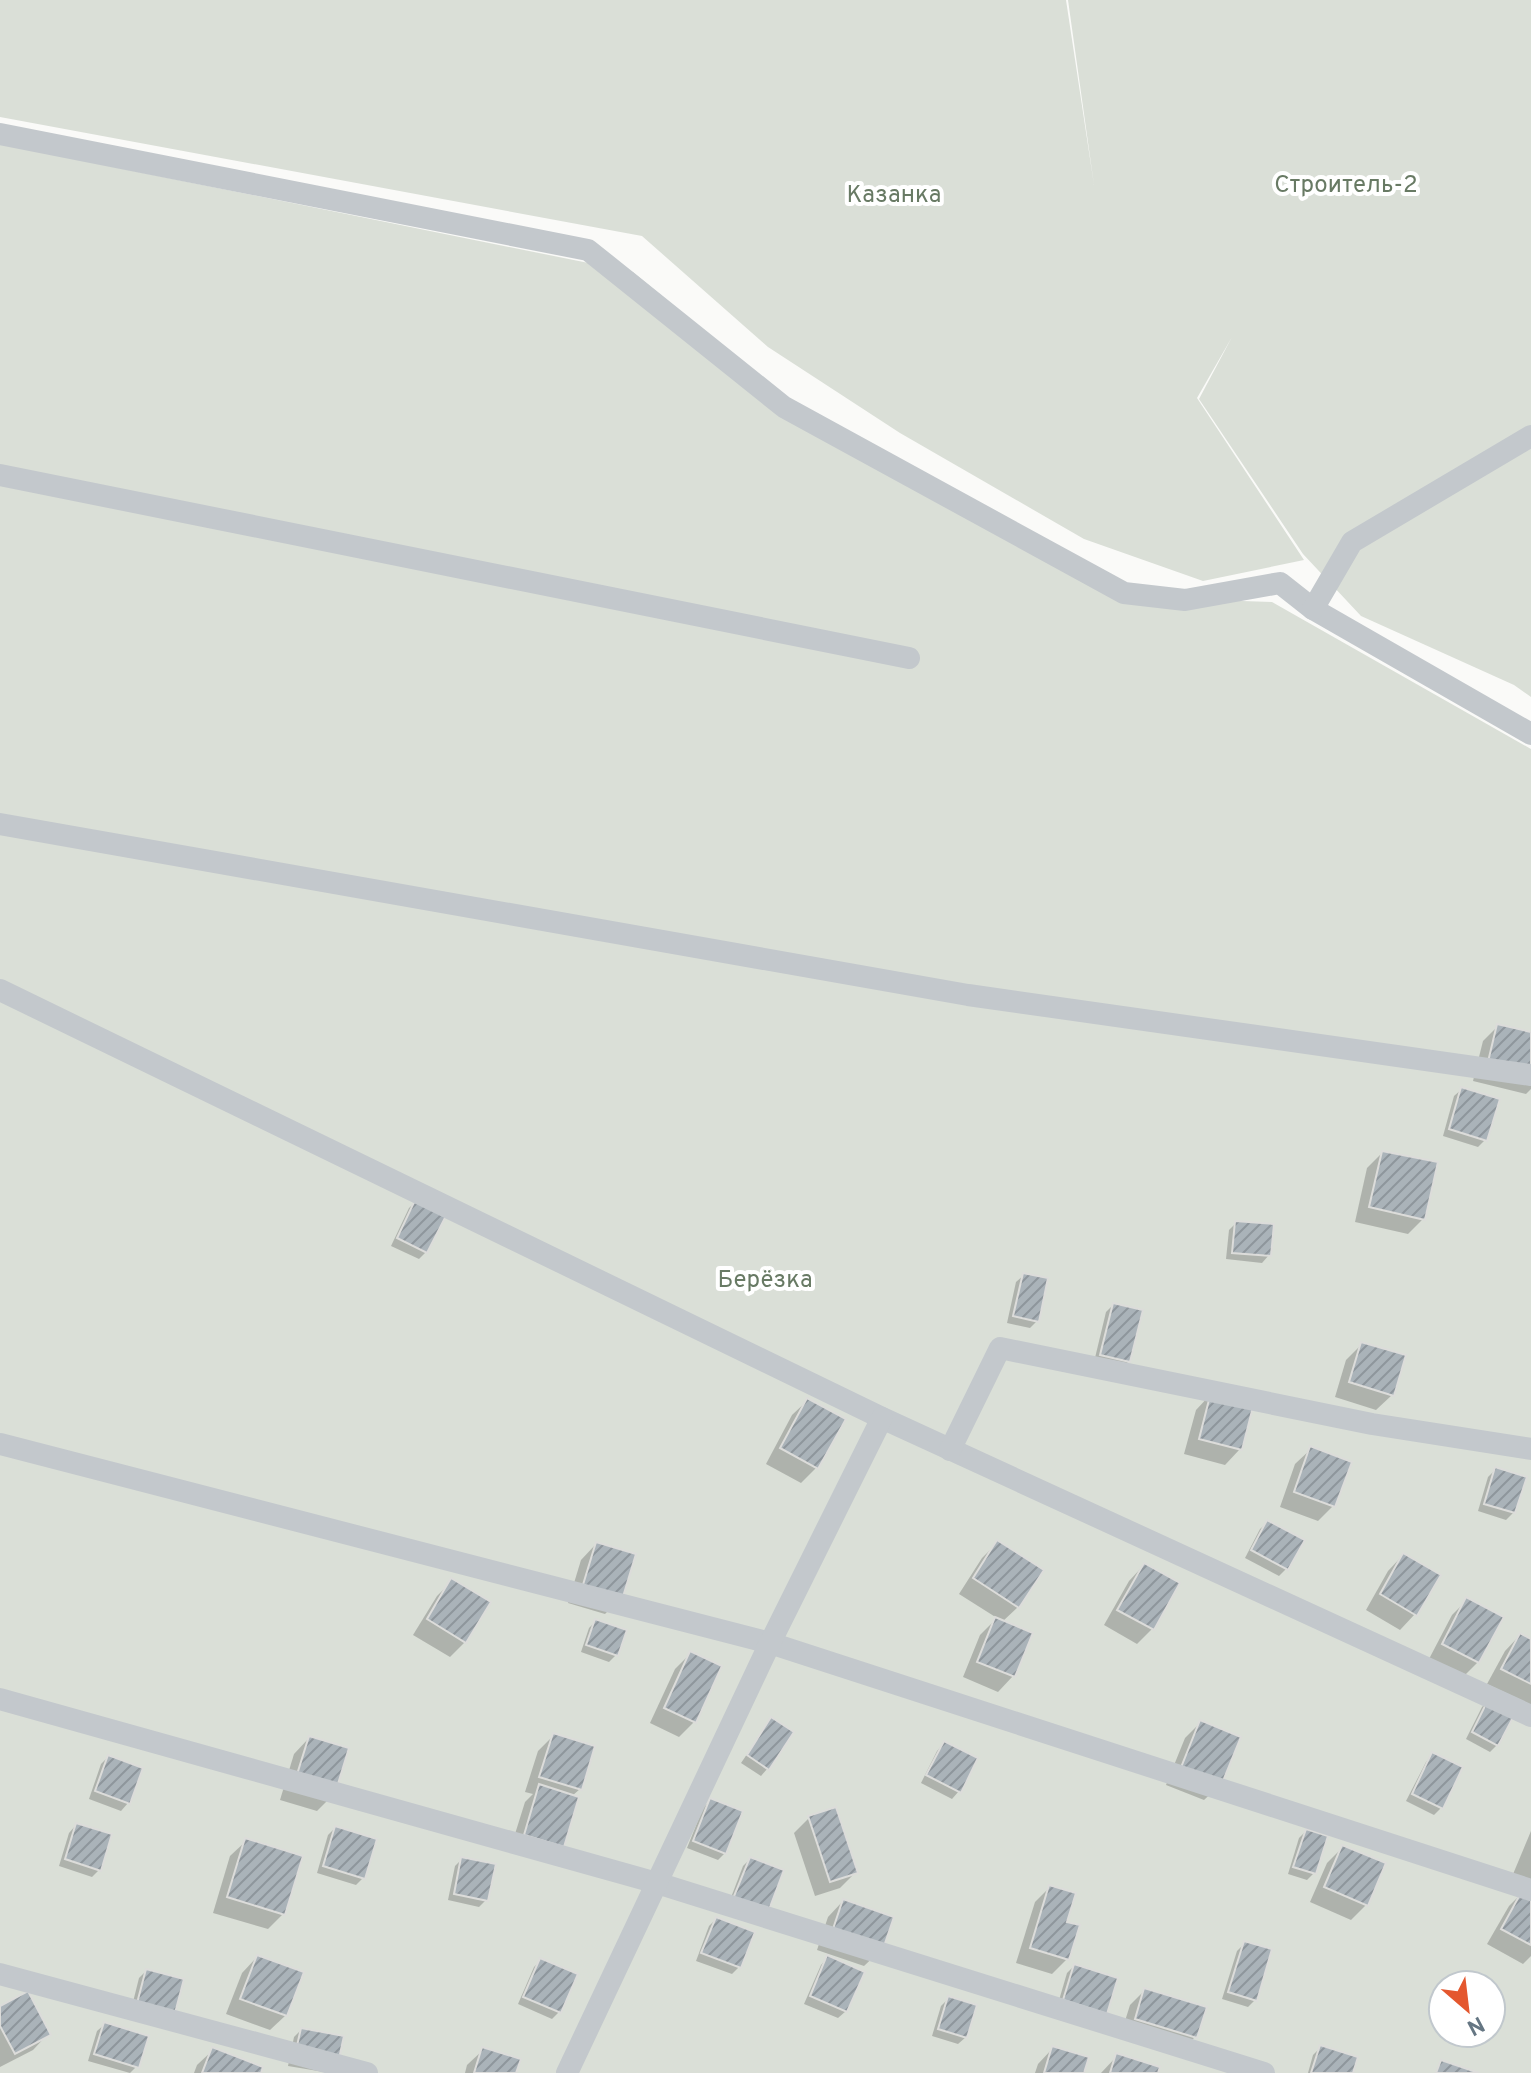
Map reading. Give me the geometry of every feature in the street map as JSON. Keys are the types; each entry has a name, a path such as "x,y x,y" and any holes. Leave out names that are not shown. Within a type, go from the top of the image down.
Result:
{"lane":[{"path":"0,134 588,250 784,407 1124,593 1185,600 1280,583 1313,609 1531,734"},
{"path":"1313,609 1352,542 1531,436"},
{"path":"0,475 909,658"},
{"path":"0,824 968,995 1531,1075"},
{"path":"0,990 882,1418 1531,1716"},
{"path":"950,1450 1000,1348 1372,1424 1531,1449"},
{"path":"567,2073 770,1643 882,1418"},
{"path":"0,1444 770,1643 1531,1890"},
{"path":"0,1699 657,1883 1264,2073"},
{"path":"0,1974 367,2073"}],"green space":[{"name":"Казанка","path":"0,0 1066,0 1094,185 1068,0 1531,0 1531,697 1514,685 1361,616 1303,554 1199,399 1232,337 1197,398 1304,560 1203,581 1084,539 900,433 768,347 642,236 0,117"},
{"name":"Берёзка","path":"0,144 633,272 803,413 1153,598 1272,602 1531,749 1531,2073 0,2073"}],"building":[{"path":"1497,1024 1531,1032 1531,1076 1487,1066"},
{"path":"1461,1087 1500,1099 1487,1141 1449,1129"},
{"path":"1382,1151 1438,1162 1425,1220 1369,1207"},
{"path":"416,1198 447,1214 427,1253 397,1238"},
{"path":"1235,1221 1274,1224 1271,1256 1232,1253"},
{"path":"1023,1273 1048,1278 1039,1322 1013,1316"},
{"path":"1113,1303 1143,1310 1130,1362 1100,1355"},
{"path":"1361,1342 1406,1355 1394,1396 1349,1382"},
{"path":"1211,1392 1254,1403 1242,1450 1199,1439"},
{"path":"807,1398 846,1419 818,1469 780,1448"},
{"path":"1310,1446 1352,1462 1335,1507 1294,1492"},
{"path":"1495,1467 1527,1477 1515,1513 1484,1504"},
{"path":"1267,1520 1305,1540 1288,1570 1251,1550"},
{"path":"997,1540 1044,1570 1019,1608 973,1578"},
{"path":"596,1542 636,1554 622,1600 582,1588"},
{"path":"1403,1553 1441,1575 1417,1616 1380,1594"},
{"path":"1144,1563 1180,1583 1154,1630 1117,1610"},
{"path":"451,1578 491,1602 466,1643 427,1619"},
{"path":"1466,1597 1504,1617 1479,1663 1442,1644"},
{"path":"995,1617 1033,1633 1015,1677 977,1662"},
{"path":"595,1619 627,1630 618,1656 586,1645"},
{"path":"1520,1633 1531,1639 1531,1684 1501,1669"},
{"path":"690,1651 722,1666 696,1723 664,1708"},
{"path":"1489,1698 1516,1712 1498,1746 1472,1732"},
{"path":"771,1717 794,1732 769,1770 747,1755"},
{"path":"1200,1720 1241,1737 1221,1786 1180,1770"},
{"path":"553,1733 595,1746 582,1790 539,1777"},
{"path":"309,1736 349,1748 334,1797 294,1784"},
{"path":"944,1741 978,1758 961,1793 926,1775"},
{"path":"1432,1752 1463,1767 1443,1809 1412,1794"},
{"path":"108,1755 143,1768 130,1804 95,1791"},
{"path":"539,1784 579,1797 564,1847 524,1835"},
{"path":"710,1798 743,1811 726,1854 693,1841"},
{"path":"836,1807 858,1873 830,1882 808,1816"},
{"path":"76,1823 112,1834 101,1871 65,1859"},
{"path":"335,1826 377,1839 365,1879 323,1866"},
{"path":"1306,1829 1328,1836 1316,1874 1293,1867"},
{"path":"245,1838 303,1856 285,1915 227,1897"},
{"path":"1342,1845 1386,1863 1368,1906 1324,1887"},
{"path":"461,1857 496,1864 488,1901 454,1894"},
{"path":"750,1857 784,1870 767,1915 732,1901"},
{"path":"1049,1885 1076,1893 1067,1922 1080,1925 1069,1960 1030,1948"},
{"path":"1523,1889 1531,1893 1531,1945 1501,1929"},
{"path":"843,1899 894,1917 882,1952 831,1935"},
{"path":"716,1917 755,1932 741,1968 701,1953"},
{"path":"1244,1941 1272,1949 1257,2001 1228,1992"},
{"path":"257,1955 304,1972 287,2016 240,1999"},
{"path":"827,1955 865,1972 847,2012 810,1996"},
{"path":"540,1958 578,1974 561,2013 523,1997"},
{"path":"1074,1964 1118,1978 1107,2014 1063,2000"},
{"path":"146,1969 184,1979 174,2017 136,2007"},
{"path":"1144,1988 1207,2007 1197,2038 1135,2019"},
{"path":"28,1991 51,2035 15,2054 0,2026 0,2006"},
{"path":"948,1996 977,2005 967,2038 938,2029"},
{"path":"104,2022 149,2036 139,2068 94,2054"},
{"path":"301,2028 344,2036 337,2068 294,2059"},
{"path":"1320,2045 1358,2057 1353,2073 1311,2073"},
{"path":"1052,2046 1089,2057 1084,2073 1044,2073"},
{"path":"212,2047 263,2067 261,2073 202,2073"},
{"path":"482,2047 521,2059 516,2073 474,2073"},
{"path":"1116,2053 1160,2067 1158,2073 1110,2073"},
{"path":"1441,2060 1479,2073 1436,2073"}],"park label":[{"name":"Строитель-2","path":"1346,186"}]}
